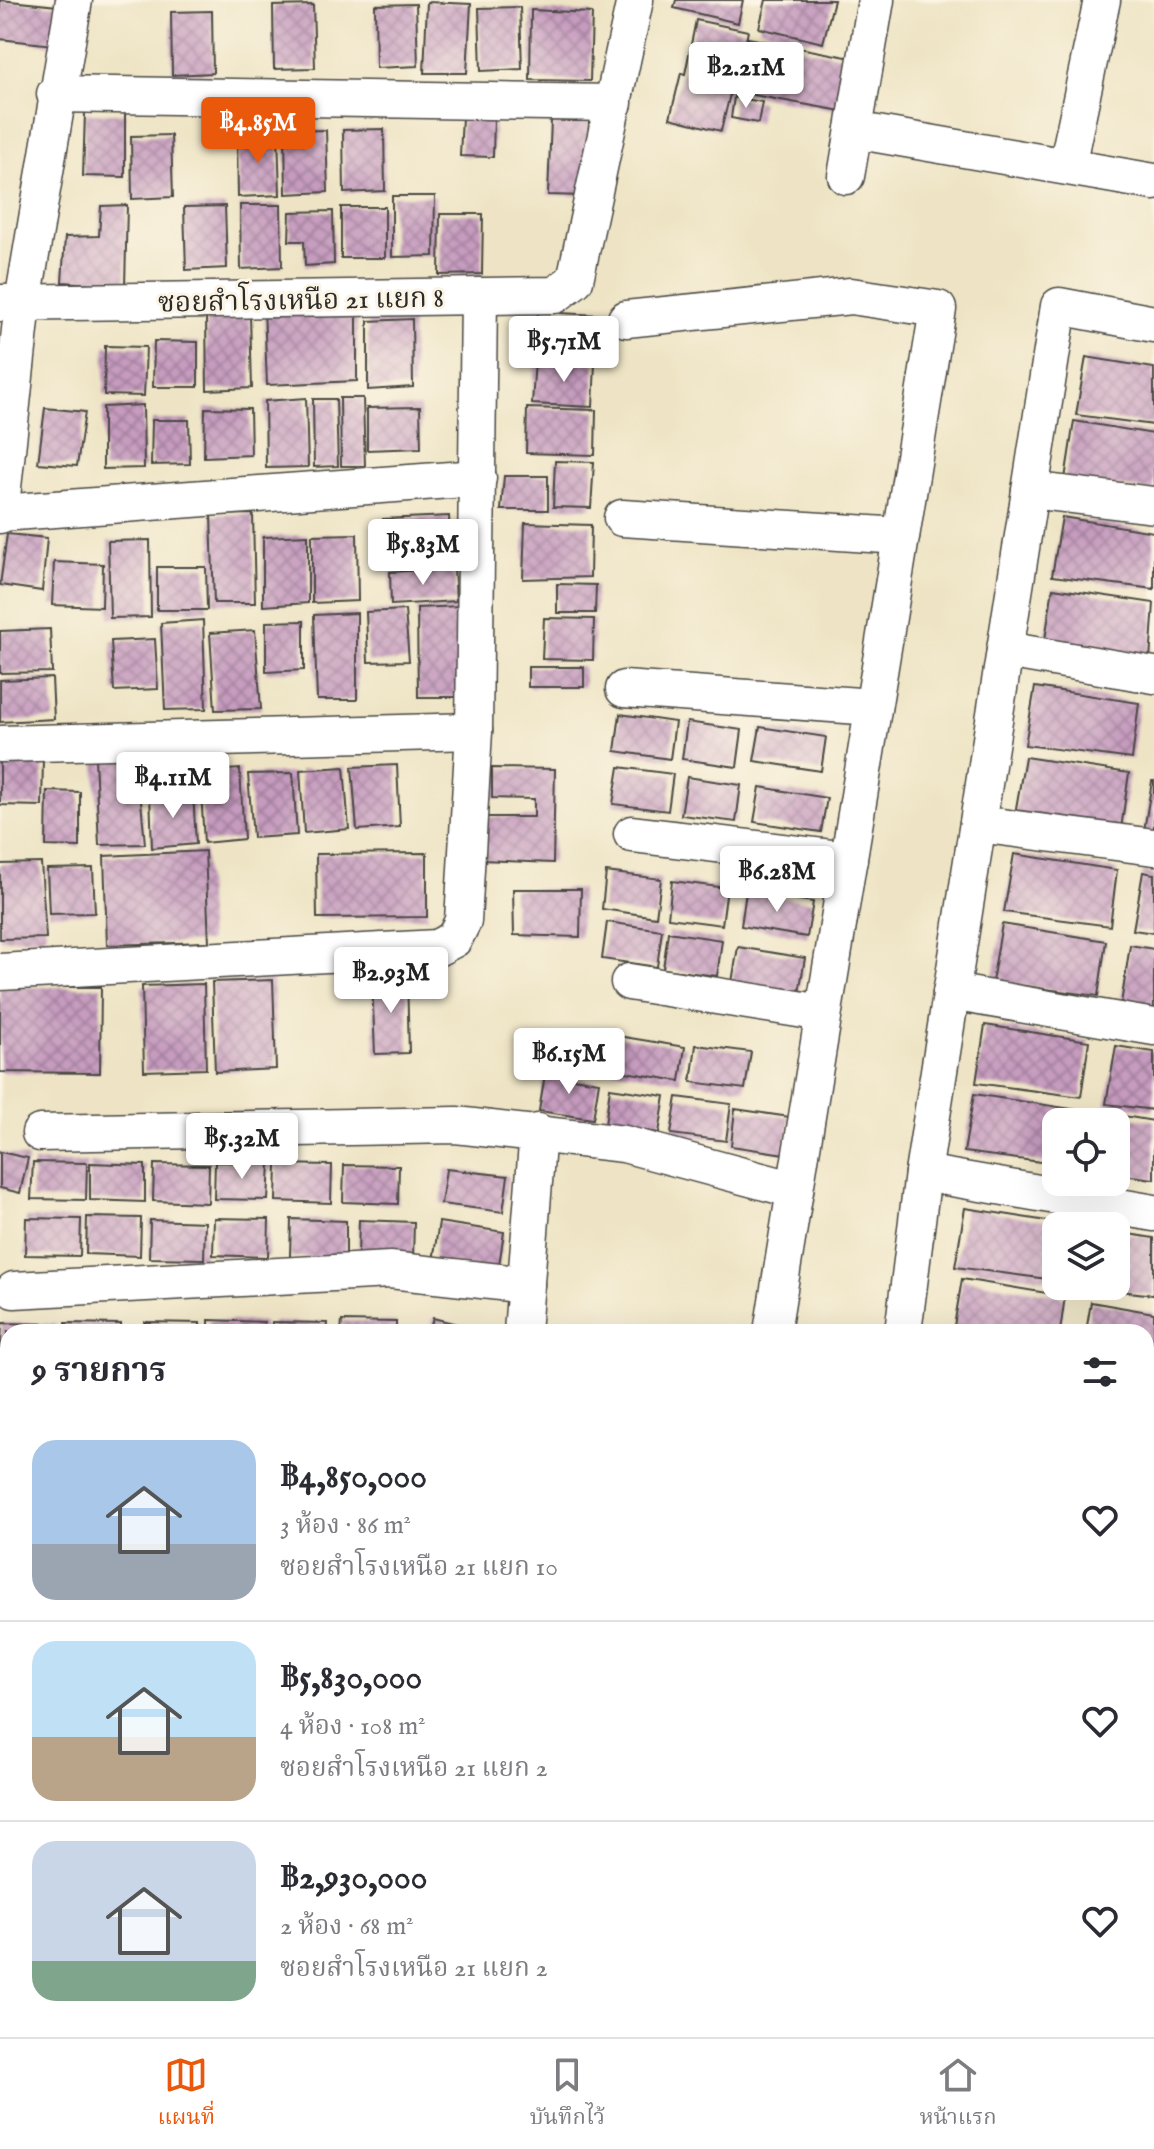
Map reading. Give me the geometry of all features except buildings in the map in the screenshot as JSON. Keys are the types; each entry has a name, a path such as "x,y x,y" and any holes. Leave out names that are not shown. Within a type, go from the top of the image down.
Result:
{"street":[{"path":"74,0 12,302 0,514 478,478"},
{"name":"ซอยสำโรงเหนือ 21 แยก 8","path":"12,302 555,295 575,280 635,0"},
{"path":"846,176 876,0"},
{"path":"1067,166 1102,0"},
{"path":"55,94 614,103"},
{"path":"854,130 1154,182"},
{"path":"0,972 437,948 454,939 463,921 474,731 479,296"},
{"path":"626,319 851,296 938,309 773,1324"},
{"path":"904,1324 923,1173 1059,306 1154,324"},
{"path":"1030,490 1154,505"},
{"path":"622,518 901,536"},
{"path":"1005,650 1154,675"},
{"path":"624,689 873,707"},
{"path":"0,744 474,731"},
{"path":"978,824 1154,847"},
{"path":"632,834 849,860"},
{"path":"629,982 823,1013"},
{"path":"951,992 1154,1027"},
{"path":"40,1133 456,1125 624,1144 795,1190"},
{"path":"523,1324 538,1132"},
{"path":"923,1173 1154,1213"},
{"path":"14,1290 390,1270 526,1285"}]}
